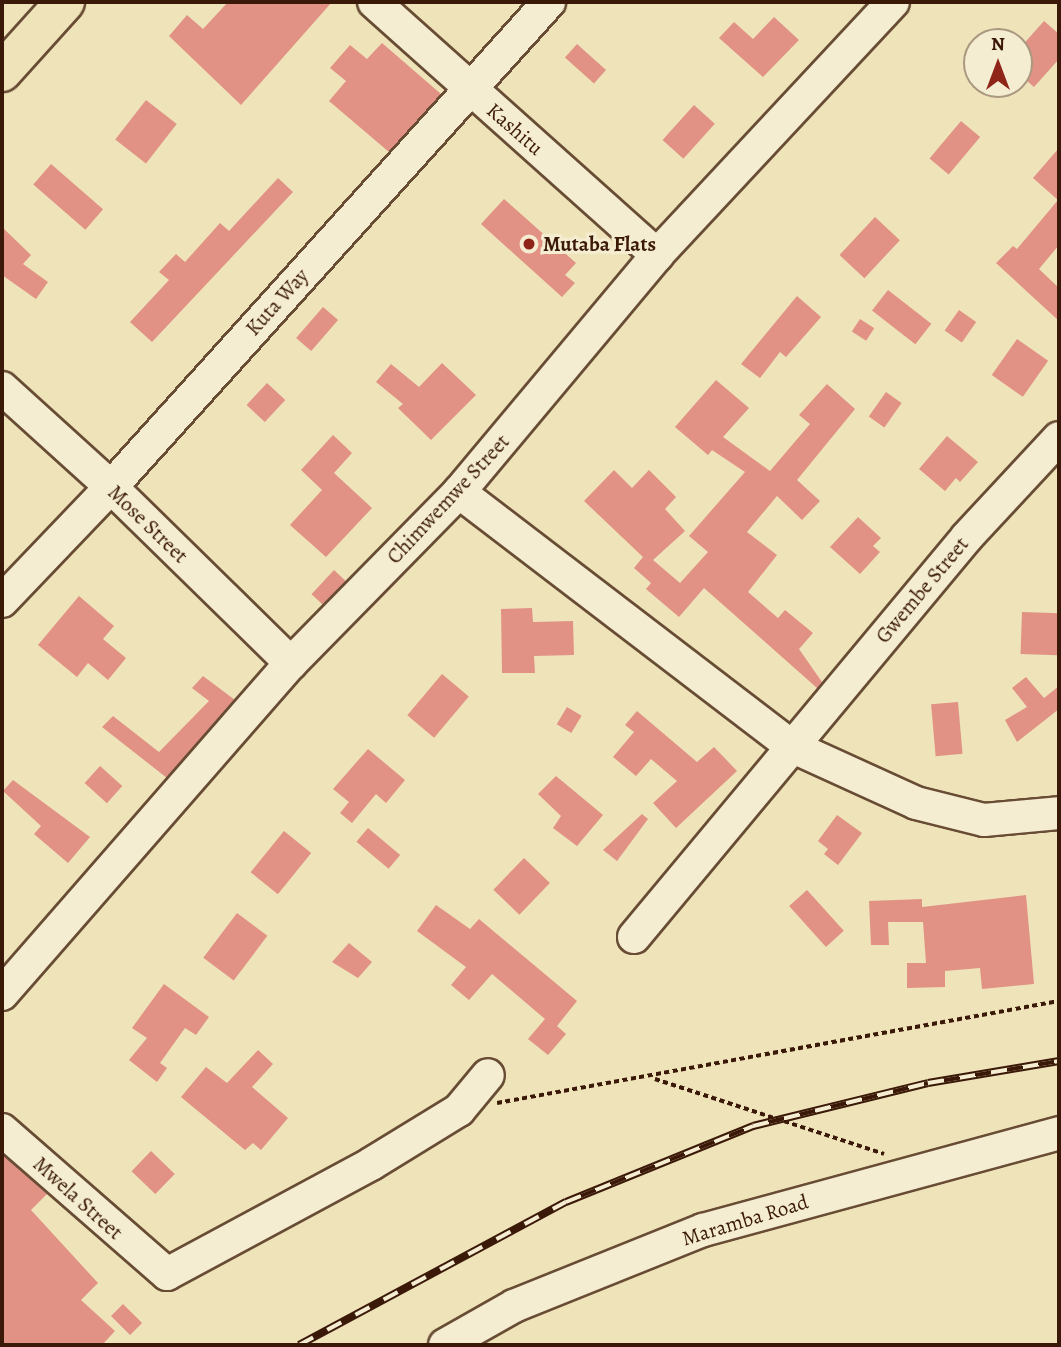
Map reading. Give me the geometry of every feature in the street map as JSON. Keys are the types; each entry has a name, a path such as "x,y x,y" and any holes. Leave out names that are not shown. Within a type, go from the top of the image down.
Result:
{"highway":[{"path":"2,72 65,2"}],"street":[{"name":"Kashitu","path":"374,2 657,255"},
{"name":"Kuta Way","path":"2,600 111,487 468,88 549,2"},
{"name":"Chimwemwe Street","path":"2,994 291,663 459,492 657,255 893,2"},
{"name":"Mose Street","path":"2,388 111,487 291,663"},
{"name":"Gwembe Street","path":"634,937 790,746 967,537 1059,438"},
{"path":"459,492 790,746 915,803 984,820 1059,813"},
{"path":"459,1110 488,1075"},
{"name":"Mwela Street","path":"2,1130 154,1266 167,1274 182,1270 459,1110"},
{"name":"Maramba Road","path":"445,1345 514,1306 703,1230 924,1167 1059,1133"}],"path":[{"path":"459,1110 653,1078 1059,1001"},
{"path":"653,1078 924,1167"}],"building":[{"path":"228,2 332,2 241,105 169,36 187,15 203,29"},
{"path":"774,17 799,40 763,77 719,38 734,22 753,39"},
{"path":"1044,21 1059,34 1059,59 1034,87 1033,86 1033,33"},
{"path":"382,43 441,94 389,152 329,101 346,81 330,68 350,45 367,59"},
{"path":"577,44 606,70 594,83 565,57"},
{"path":"146,100 177,124 146,163 115,139"},
{"path":"694,105 715,124 683,159 663,140"},
{"path":"961,121 980,137 949,175 930,159"},
{"path":"1059,148 1059,245 1039,269 1059,288 1059,321 996,263 1013,246 1017,249 1058,200 1033,178"},
{"path":"51,164 103,209 85,230 33,184"},
{"path":"278,178 293,192 152,342 130,322 169,280 159,272 176,254 185,262 220,223 229,231"},
{"name":"Mutaba Flats","path":"504,199 576,263 565,275 575,283 562,297 481,224"},
{"path":"875,217 900,240 864,278 840,255"},
{"path":"2,227 31,255 23,264 48,282 36,299 2,275"},
{"path":"888,290 931,324 915,344 872,310"},
{"path":"797,296 821,317 786,357 780,352 760,378 741,364"},
{"path":"323,307 338,320 311,351 296,338"},
{"path":"959,310 976,322 962,343 945,330"},
{"path":"860,319 874,328 866,341 852,332"},
{"path":"1017,339 1048,361 1023,397 992,375"},
{"path":"442,363 476,395 431,440 398,408 403,404 376,382 391,364 419,387"},
{"path":"716,380 749,408 723,437 770,471 810,424 799,415 827,384 855,409 797,480 820,501 802,520 777,496 747,532 777,555 748,592 778,618 785,610 813,633 799,649 822,682 817,688 704,588 679,617 646,589 651,583 634,568 643,557 584,501 614,470 632,488 649,470 676,497 665,509 685,531 653,560 680,583 708,552 689,536 745,472 712,450 708,455 675,427"},
{"path":"267,383 285,400 265,422 247,405"},
{"path":"886,392 902,403 884,427 869,417"},
{"path":"333,435 352,453 334,473 372,508 326,557 290,525 322,490 301,470"},
{"path":"947,436 978,462 960,482 956,478 945,491 919,469"},
{"path":"858,517 881,538 873,546 880,552 860,574 830,547"},
{"path":"334,570 346,581 323,605 311,594"},
{"path":"79,596 114,626 103,639 126,658 108,680 88,663 77,677 38,645"},
{"path":"532,608 533,622 573,621 574,655 534,656 535,673 502,673 501,609"},
{"path":"1022,612 1059,613 1058,655 1021,654"},
{"path":"442,674 469,696 434,738 407,715"},
{"path":"203,676 235,700 167,778 102,727 113,716 159,752 209,701 192,688"},
{"path":"1026,677 1044,698 1059,686 1059,709 1017,742 1005,720 1027,707 1012,688"},
{"path":"958,702 963,754 936,756 931,704"},
{"path":"567,707 582,716 571,733 557,724"},
{"path":"637,711 697,762 714,747 737,771 676,828 653,803 677,781 651,759 636,776 613,757 634,732 625,725"},
{"path":"368,749 405,780 386,803 376,794 352,823 340,813 349,802 333,789"},
{"path":"100,766 122,786 107,803 85,783"},
{"path":"556,776 603,815 577,846 553,828 561,816 538,794"},
{"path":"13,780 90,837 68,863 34,834 41,826 3,791"},
{"path":"642,814 648,819 617,861 603,850"},
{"path":"837,815 862,833 838,865 824,854 828,849 818,841"},
{"path":"368,828 400,855 389,869 356,842"},
{"path":"284,831 311,853 278,894 251,872"},
{"path":"524,858 550,883 519,915 493,890"},
{"path":"807,890 844,931 826,947 789,906"},
{"path":"1026,895 1034,984 982,989 980,968 945,971 945,987 907,988 907,963 926,963 923,922 888,922 889,945 871,945 869,901 922,899 922,907"},
{"path":"436,905 470,929 479,919 577,1001 557,1026 566,1034 548,1055 528,1039 545,1019 492,974 469,1000 451,985 466,967 417,931"},
{"path":"237,913 267,936 234,981 203,958"},
{"path":"349,943 372,962 358,978 332,962"},
{"path":"164,984 209,1017 196,1035 185,1028 160,1063 167,1068 157,1082 129,1060 147,1038 132,1028"},
{"path":"258,1050 273,1064 252,1087 288,1118 261,1150 253,1143 245,1150 181,1097 206,1067 227,1083"},
{"path":"151,1151 175,1174 155,1194 132,1171"},
{"path":"2,1154 47,1194 31,1210 98,1283 81,1300 115,1331 102,1345 2,1345"},
{"path":"123,1304 142,1323 130,1335 111,1316"}],"railway":[{"path":"299,1345 566,1202 753,1126 928,1083 1059,1061"}],"place":[{"name":"Mutaba Flats","path":"529,244"}]}
